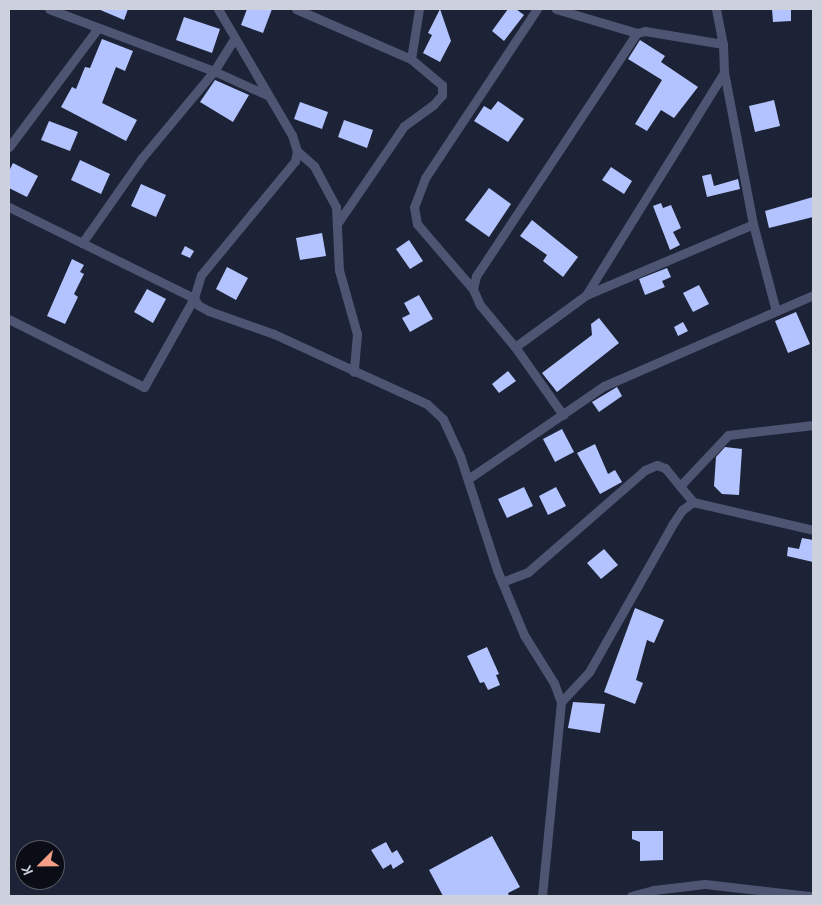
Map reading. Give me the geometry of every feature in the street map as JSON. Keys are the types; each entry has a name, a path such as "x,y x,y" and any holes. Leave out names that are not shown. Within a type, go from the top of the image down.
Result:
{"street":[{"path":"49,9 214,70 267,95"},
{"path":"9,319 144,387 194,298 201,275 295,161 297,151 292,135 218,9"},
{"path":"296,9 412,59 442,85 442,95 404,126 337,224"},
{"path":"412,59 420,9"},
{"path":"537,9 425,178 414,207 418,224 473,289 480,305 515,347 563,415"},
{"path":"556,9 637,33"},
{"path":"716,9 723,44 724,72 753,224 776,311"},
{"path":"9,147 98,28"},
{"path":"473,289 476,276 637,33 645,30 723,44"},
{"path":"82,243 141,159 214,70 234,39"},
{"path":"586,295 724,72"},
{"path":"297,151 314,166 336,207 339,270 357,334 354,372"},
{"path":"9,207 194,298 198,305 209,311 274,334 427,404 442,419 468,479 502,582 524,635 554,683 561,702 542,896"},
{"path":"515,347 586,295 753,224"},
{"path":"468,479 604,386 813,295"},
{"path":"680,486 728,435 813,425"},
{"path":"502,582 528,572 645,470 657,465 665,468 693,502 813,530"},
{"path":"561,702 589,672 672,525 682,510 693,502"},
{"path":"631,896 654,890 705,884 808,896"}],"building":[{"path":"98,9 128,9 124,20"},
{"path":"247,9 272,9 263,33 241,25"},
{"path":"440,9 451,41 440,62 423,53 432,35 428,33"},
{"path":"508,9 516,9 524,15 504,41 492,31"},
{"path":"772,9 791,9 791,21 773,22"},
{"path":"184,17 220,29 212,53 176,40"},
{"path":"102,39 133,51 125,71 116,67 102,103 137,120 126,141 61,107 72,87 76,89 85,67 90,68"},
{"path":"640,40 665,56 661,62 698,87 674,118 661,110 647,131 635,124 662,80 628,59"},
{"path":"215,80 249,95 233,122 200,102"},
{"path":"774,100 780,126 755,132 749,106"},
{"path":"498,101 524,119 508,142 474,121 484,106 491,110"},
{"path":"300,102 328,112 322,129 294,119"},
{"path":"344,120 373,130 367,148 338,137"},
{"path":"49,121 78,132 70,151 41,140"},
{"path":"80,160 110,174 101,194 71,180"},
{"path":"13,163 38,176 27,197 9,188 9,171"},
{"path":"611,167 632,181 624,194 602,180"},
{"path":"711,174 714,186 738,179 740,189 707,197 702,176"},
{"path":"141,184 166,195 156,217 131,206"},
{"path":"489,188 511,204 489,237 465,220"},
{"path":"813,197 813,217 769,228 765,211"},
{"path":"661,203 663,208 671,205 681,228 673,232 680,245 670,250 653,206"},
{"path":"532,220 578,257 563,277 543,261 547,255 520,236"},
{"path":"322,233 326,256 300,260 296,238"},
{"path":"409,240 423,261 410,269 396,249"},
{"path":"185,246 194,251 190,258 181,254"},
{"path":"72,259 84,265 80,272 84,274 74,294 78,297 65,324 47,316"},
{"path":"227,267 248,278 236,300 216,289"},
{"path":"667,268 671,277 662,281 665,287 645,295 639,279"},
{"path":"699,285 709,304 693,312 683,293"},
{"path":"147,289 166,299 153,323 134,312"},
{"path":"419,295 433,319 410,332 402,318 410,314 404,303"},
{"path":"796,312 810,344 788,353 775,321"},
{"path":"599,318 619,343 557,392 542,373 592,335 591,324"},
{"path":"683,322 688,331 678,336 674,327"},
{"path":"508,371 516,381 499,393 492,384"},
{"path":"617,387 622,396 599,412 592,402"},
{"path":"562,429 574,452 555,462 543,439"},
{"path":"595,444 608,474 615,470 622,482 600,494 577,453"},
{"path":"725,447 742,449 739,495 722,494 714,486 716,457"},
{"path":"524,487 533,506 507,518 498,499"},
{"path":"556,487 566,506 548,515 539,496"},
{"path":"802,538 813,540 813,562 787,556 788,547 799,549"},
{"path":"604,549 618,565 601,579 587,563"},
{"path":"635,608 664,620 654,643 647,640 636,680 643,683 635,704 604,692"},
{"path":"487,647 499,674 496,675 500,685 488,690 484,682 480,683 467,656"},
{"path":"573,702 605,704 600,733 568,728"},
{"path":"632,831 663,831 663,860 640,861 640,842 632,839"},
{"path":"492,836 520,887 508,893 509,896 443,896 429,870"},
{"path":"386,842 392,853 397,850 404,862 393,869 391,864 383,869 371,850"}]}
